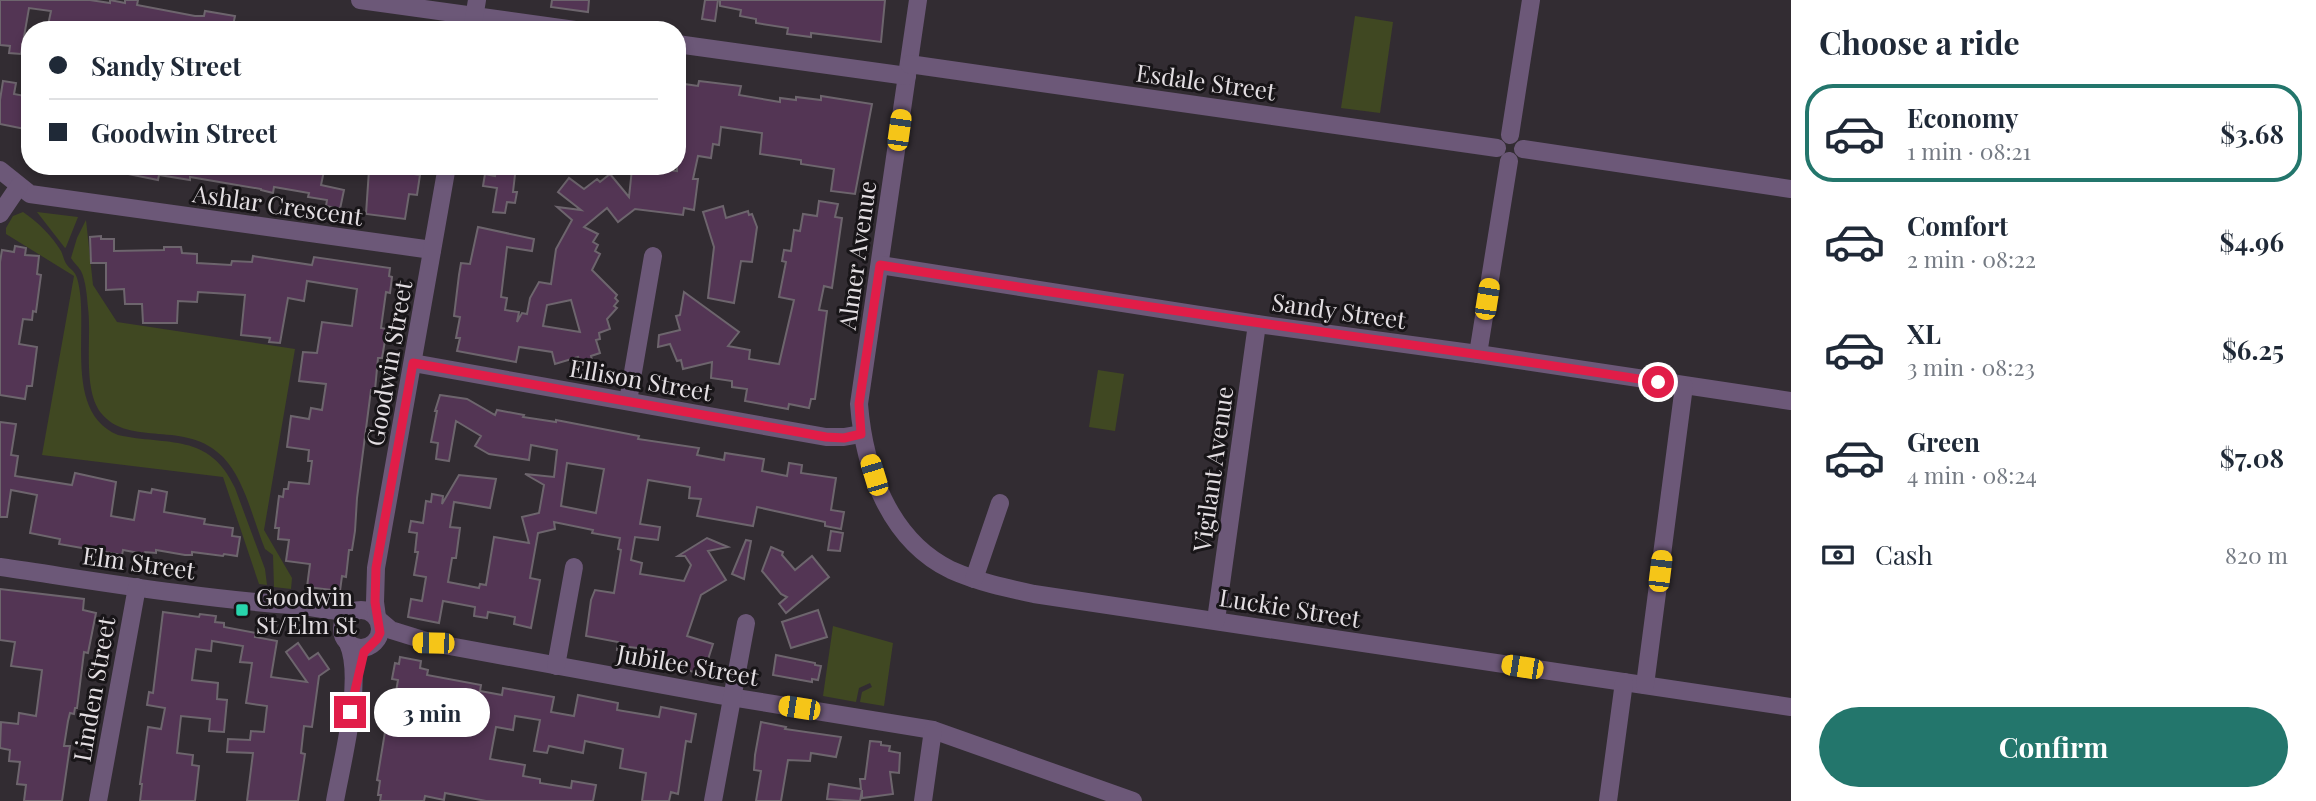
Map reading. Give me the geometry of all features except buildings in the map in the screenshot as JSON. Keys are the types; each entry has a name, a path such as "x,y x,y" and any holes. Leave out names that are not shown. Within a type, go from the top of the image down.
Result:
{"street":[{"path":"360,0 514,21"},
{"name":"Almer Avenue","path":"861,434 859,404 918,0"},
{"path":"1478,354 1531,0"},
{"name":"Esdale Street","path":"686,45 908,70 1510,148 1791,189"},
{"name":"Ashlar Crescent","path":"0,170 30,194 432,250"},
{"name":"Goodwin Street","path":"377,618 376,568 445,175"},
{"path":"0,214 19,186"},
{"path":"628,401 653,256"},
{"name":"Sandy Street","path":"880,265 1257,324 1791,401"},
{"name":"Vigilant Avenue","path":"1216,620 1257,324"},
{"name":"Ellison Street","path":"413,363 826,437 844,438 861,434"},
{"path":"1645,685 1684,386"},
{"name":"Luckie Street","path":"861,434 884,502 896,523 922,552 949,569 974,579 1034,594 1791,707"},
{"path":"974,579 1000,503"},
{"name":"Elm Street","path":"0,567 271,604 315,607 339,612 355,610"},
{"path":"556,666 574,567"},
{"name":"Goodwin Street","path":"355,610 363,600 376,568"},
{"name":"Linden Street","path":"98,801 137,587"},
{"name":"Elm Street","path":"271,604 320,615 335,625 346,638"},
{"path":"335,801 350,712 354,665 342,624 355,610 368,610 377,618 380,633 371,644 350,712"},
{"name":"Jubilee Street","path":"377,618 391,630 433,643 733,698 933,730 1133,801"},
{"path":"713,801 746,623"},
{"path":"346,638 356,647 371,644"},
{"name":"Jubilee Street","path":"371,644 385,640 433,643"},
{"path":"1608,801 1624,682"},
{"path":"923,801 933,730"}],"green space":[{"path":"1355,16 1393,22 1380,113 1341,108"},
{"path":"23,212 53,240 77,278 84,387 90,407 100,423 118,435 186,445 213,458 225,470 235,488 265,569 267,585 259,584 223,477 42,455 74,276 6,234 6,228 13,216"},
{"path":"37,212 78,217 65,248"},
{"path":"86,220 93,285 117,322 295,349 264,530 292,578 291,589 274,587 273,555 265,549 243,489 223,457 192,439 127,429 113,423 101,413 95,403 90,377 86,289 81,271 71,258"},
{"path":"1098,370 1124,374 1115,431 1089,427"},
{"path":"833,626 893,643 884,706 860,702 862,692 872,687 870,683 859,688 856,702 823,696"}],"place":[{"name":"Goodwin St/Elm St","path":"242,610"}],"route":[{"path":"350,712 364,652 380,633 375,602 376,568 413,363 826,437 854,436 861,434 859,404 880,265 1257,324 1658,382"}]}
